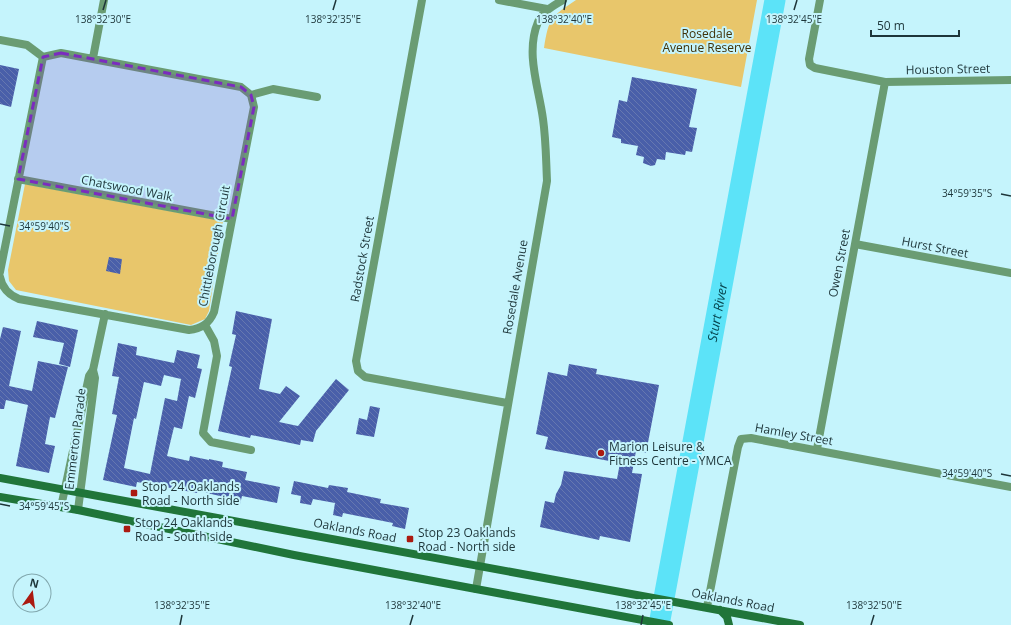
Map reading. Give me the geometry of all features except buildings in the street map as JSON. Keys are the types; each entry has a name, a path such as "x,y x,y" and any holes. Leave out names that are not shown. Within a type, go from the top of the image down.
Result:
{"main road":[{"name":"Oaklands Road","path":"0,478 800,625"},
{"path":"0,497 78,510 294,555 669,625"},
{"path":"720,610 727,617 729,625"}],"street":[{"path":"93,58 104,0"},
{"name":"Radstock Street","path":"422,0 356,361 358,371 365,377 507,403"},
{"path":"499,0 547,9 563,0"},
{"name":"Houston Street","path":"820,0 809,59 810,65 815,68 885,82 1011,80"},
{"name":"Rosedale Avenue","path":"476,589 507,403 547,181 543,118 533,60 538,22 547,9"},
{"path":"0,40 27,44 43,57"},
{"path":"43,57 61,53 93,58 241,86 251,95 273,89 317,98"},
{"path":"0,272 43,57"},
{"name":"Owen Street","path":"816,450 885,82"},
{"name":"Chittleborough Circuit","path":"0,278 2,290 19,299 189,330 195,330 205,325 214,312 254,107 251,95"},
{"name":"Chatswood Walk","path":"18,179 232,220"},
{"name":"Hurst Street","path":"855,244 1011,273"},
{"name":"Emmerton Parade","path":"78,510 95,378 93,370 105,314"},
{"path":"205,325 214,341 217,356 203,433 211,442 251,450"},
{"name":"Emmerton Parade","path":"61,507 88,376 93,370"},
{"name":"Hamley Street","path":"707,608 738,447 741,439 752,438 1011,487"}],"highlighted area":[{"path":"61,53 93,58 241,87 251,95 254,107 232,219 18,179 43,57"}],"green space":[{"name":"Rosedale Avenue Reserve","path":"576,0 757,0 741,87 544,48 552,19 561,10"},
{"path":"25,184 223,221 209,311 205,319 191,325 16,290 9,281 8,270"}],"waterway":[{"name":"Sturt River","path":"659,625 775,0"}],"place":[{"name":"Marion Leisure & Fitness Centre - YMCA","path":"601,453"},
{"name":"Stop 24 Oaklands Road - North side","path":"134,493"},
{"name":"Stop 24 Oaklands Road - South side","path":"127,529"},
{"name":"Stop 23 Oaklands Road - North side","path":"410,539"}]}
